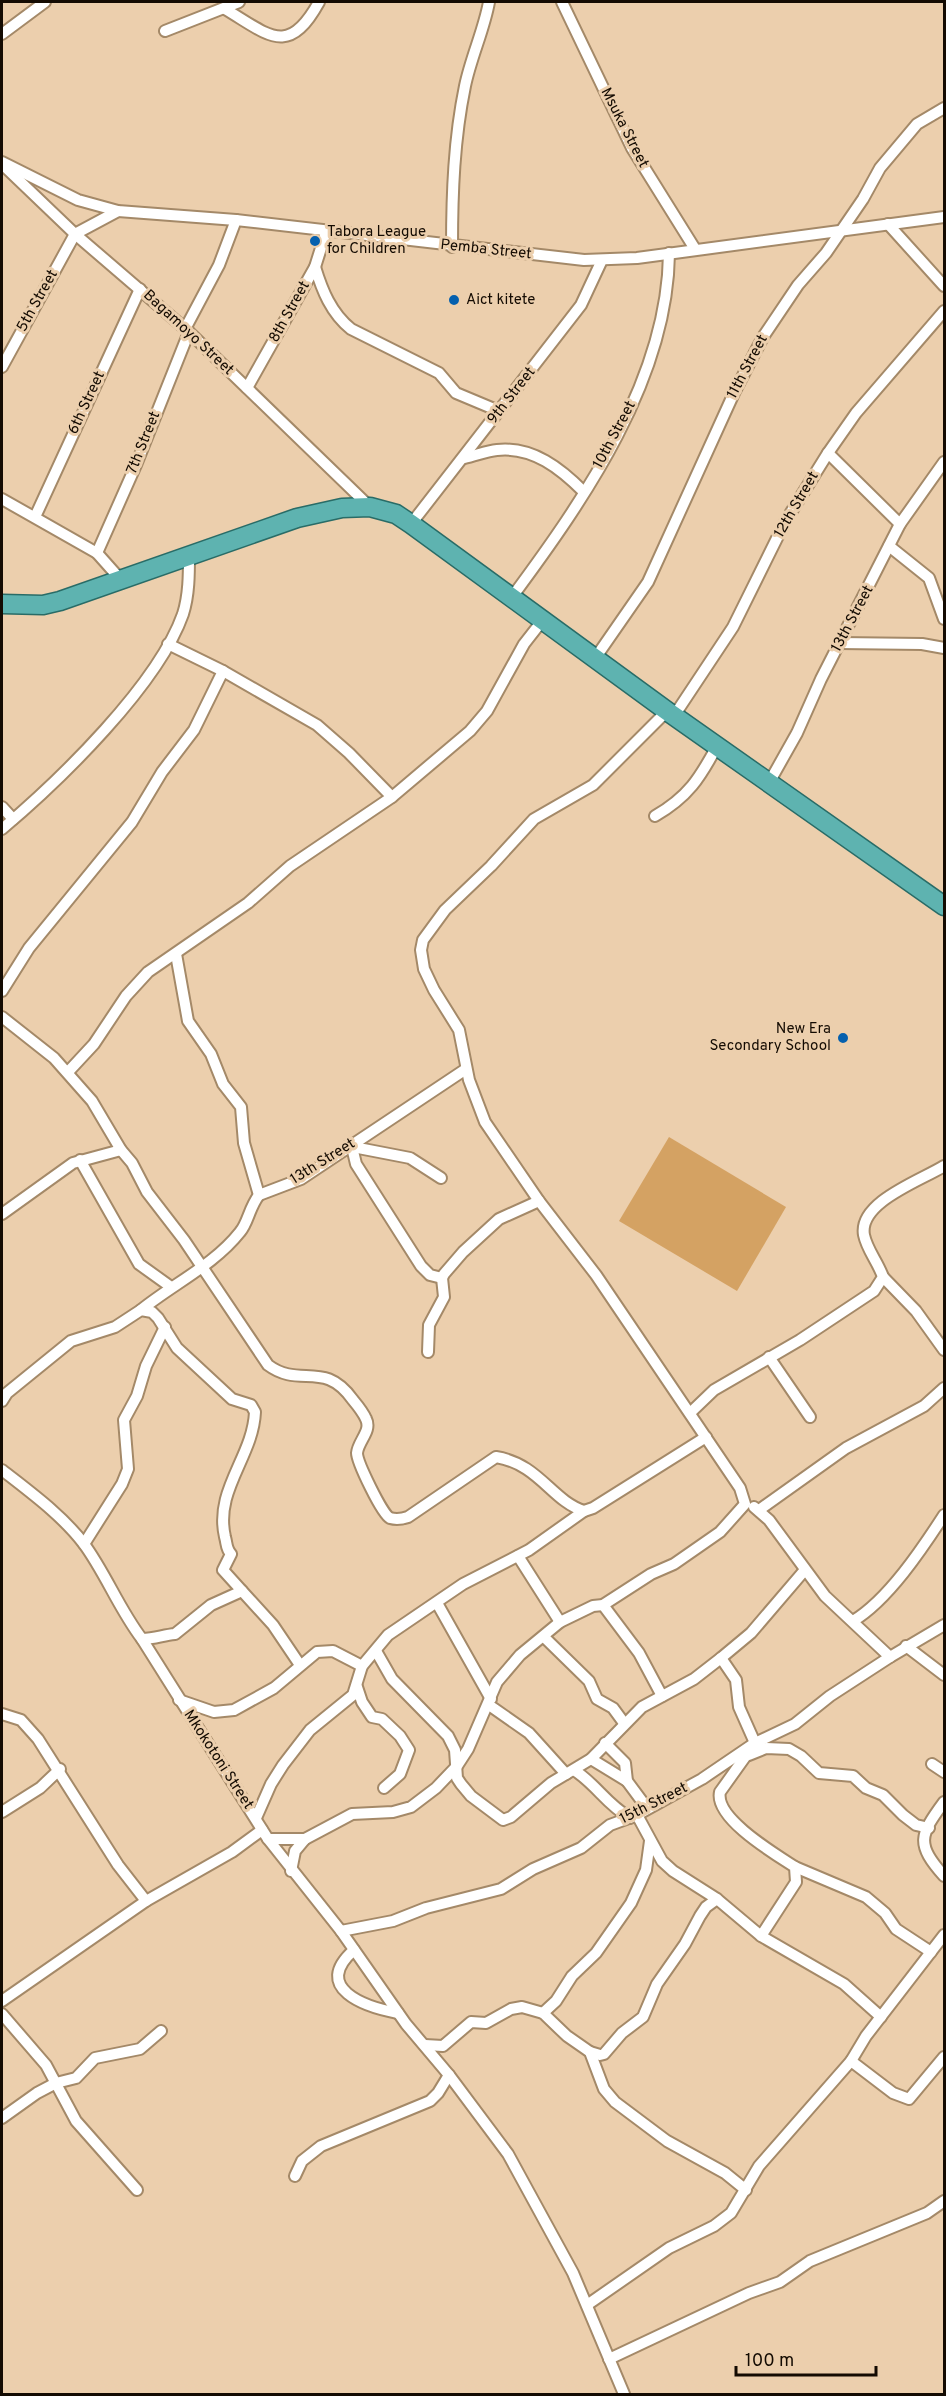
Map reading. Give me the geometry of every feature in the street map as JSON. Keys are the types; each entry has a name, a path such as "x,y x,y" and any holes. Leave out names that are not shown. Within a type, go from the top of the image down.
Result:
{"highway":[{"path":"2,604 43,605 297,518 342,508 370,507 396,514 717,746 945,906"}],"street":[{"path":"2,34 45,2"},
{"path":"165,32 239,2"},
{"path":"225,9 270,35 282,38 294,36 306,24 320,2"},
{"path":"452,247 454,164 459,120 472,55 489,2"},
{"name":"Msuka Street","path":"562,2 632,148 695,249"},
{"name":"11th Street","path":"596,657 632,609 663,554 750,358 798,285 826,253 839,230 868,192 880,168 917,124 945,108"},
{"name":"Pemba Street","path":"2,163 78,200 118,211 236,220 452,247 602,260 669,254 945,217"},
{"name":"Bagamoyo Street","path":"2,163 75,234 187,330 370,507"},
{"path":"75,234 118,211"},
{"name":"7th Street","path":"97,553 136,465 187,330 219,265 236,220"},
{"path":"888,224 945,286"},
{"name":"8th Street","path":"247,388 315,267 326,232"},
{"name":"5th Street","path":"2,367 75,234"},
{"name":"10th Street","path":"512,597 555,539 629,411 643,380 667,297 669,254"},
{"name":"9th Street","path":"411,524 581,305 602,260"},
{"path":"315,267 322,290 336,313 351,329 439,373 456,393 499,411"},
{"name":"6th Street","path":"35,517 140,289"},
{"name":"12th Street","path":"745,1504 740,1488 690,1413 596,1275 539,1201 485,1122 474,1100 466,1069 464,1043 424,969 421,950 423,940 445,910 491,866 534,819 593,785 671,713 733,627 785,522 828,453 856,413 945,311"},
{"path":"464,458 497,450 535,456 563,470 584,492"},
{"path":"828,453 900,524"},
{"name":"13th Street","path":"770,781 797,734 839,643 900,524 923,488 945,462"},
{"path":"2,500 97,553 121,580"},
{"path":"889,546 929,578 945,619"},
{"path":"2,829 113,721 143,684 168,644 183,613 189,584 189,555"},
{"path":"68,1072 94,1044 134,986 148,972 248,903 290,866 392,797 470,731 487,711 524,644 542,621"},
{"path":"839,643 922,644 945,648"},
{"path":"168,644 223,671 317,725 349,753 392,797"},
{"path":"2,991 29,948 132,822 162,772 194,730 223,671"},
{"path":"656,816 676,803 693,786 702,775 717,746"},
{"path":"2,807 13,819"},
{"path":"2,1401 71,1341 115,1327 159,1299 171,1287 201,1269 242,1231 247,1212 259,1195 244,1143 241,1107 223,1084 211,1054 188,1021 176,954"},
{"path":"2,1017 68,1072 92,1101 121,1150 268,1365 284,1375 327,1377 337,1382 349,1394 364,1414 368,1426 358,1447 358,1461 381,1509 390,1518 401,1520 408,1517 490,1459 496,1458 514,1462 536,1474 566,1502 584,1511"},
{"name":"13th Street","path":"259,1195 302,1179 466,1069"},
{"path":"441,1178 410,1158 350,1146 356,1164 415,1258 430,1275 442,1278"},
{"path":"2,1214 80,1160 121,1150"},
{"path":"80,1160 138,1264 171,1287"},
{"path":"945,1166 879,1203 867,1217 864,1237 883,1277 916,1311 945,1350"},
{"path":"428,1352 429,1325 444,1297 442,1278 463,1252 499,1219 539,1201"},
{"path":"690,1413 714,1390 874,1291 883,1277"},
{"path":"141,1310 152,1312 165,1327 177,1348 191,1362 232,1399 251,1405 255,1412 245,1449 228,1488 222,1516 227,1549 231,1554 223,1570 273,1625 300,1665"},
{"path":"84,1544 122,1484 128,1469 124,1420 137,1395 146,1366 165,1327"},
{"path":"769,1357 810,1417"},
{"path":"759,1510 846,1448 924,1406 945,1388"},
{"path":"256,1818 271,1784 283,1765 310,1730 349,1700 357,1687 362,1666 398,1627 464,1584 518,1556 584,1511 593,1508 706,1437"},
{"name":"Mkokotoni Street","path":"2,1470 36,1496 84,1544 124,1616 142,1639 265,1835 340,1931 398,2013 449,2075 508,2154 573,2273 624,2394"},
{"path":"291,1871 295,1851 304,1839 343,1816 393,1812 411,1807 436,1788 457,1766 490,1702 497,1682 508,1667 560,1623 592,1606 603,1605 651,1575 675,1564 720,1532 745,1504 759,1510 825,1596 890,1657"},
{"path":"853,1621 885,1593 945,1515"},
{"path":"518,1556 560,1623"},
{"path":"376,1651 392,1679 448,1736 455,1749 461,1785 471,1796 503,1820 511,1817 551,1783 591,1759 624,1723 662,1696 694,1679 721,1658 751,1633 804,1571"},
{"path":"142,1639 153,1639 163,1633 175,1634 211,1605 242,1591"},
{"path":"437,1603 490,1702 529,1733 570,1772 590,1780 613,1807 633,1816 662,1861 673,1871 717,1899 761,1935 844,1984 881,2017"},
{"path":"603,1605 639,1653 662,1696"},
{"name":"15th Street","path":"340,1931 393,1921 426,1908 501,1889 533,1869 581,1848 610,1826 702,1779 755,1743 795,1724 830,1696 906,1646 945,1625"},
{"path":"544,1637 589,1681 597,1700 613,1708 624,1723"},
{"path":"906,1646 945,1676"},
{"path":"179,1700 214,1712 234,1710 274,1688 317,1652 327,1650 362,1666"},
{"path":"721,1658 736,1680 739,1707 755,1743 749,1755 720,1792 721,1807 737,1824 795,1867 866,1897 885,1914 896,1929 931,1952"},
{"path":"357,1687 369,1713 382,1719 400,1736 409,1750 400,1774 384,1788"},
{"path":"2,1714 21,1720 60,1769 118,1865 146,1901"},
{"path":"605,1743 625,1763 627,1781"},
{"path":"749,1755 766,1748 789,1749 801,1756 819,1773 853,1776 866,1788 883,1795 916,1825 929,1828"},
{"path":"591,1759 627,1781 647,1808"},
{"path":"932,1764 945,1772"},
{"path":"2,1812 40,1788 60,1769"},
{"path":"945,1802 924,1838 924,1852 945,1875"},
{"path":"3,1997 146,1901 232,1852 265,1835 304,1839"},
{"path":"543,2013 556,2001 572,1976 596,1953 631,1903 646,1870 650,1841"},
{"path":"761,1935 796,1882 795,1867"},
{"path":"425,2045 441,2047 471,2022 486,2023 511,2009 522,2007 543,2013 567,2036 590,2052 604,2054 622,2033 643,2017 657,1984 685,1944 706,1906 717,1899"},
{"path":"586,2305 669,2248 725,2218 746,2190 759,2166 851,2061 881,2017 945,1935"},
{"path":"354,1950 337,1972 337,1979 346,1993 375,2009 398,2013"},
{"path":"2,2014 46,2065 76,2121 137,2190"},
{"path":"2,2118 24,2100 56,2083 76,2078 95,2058 140,2049 161,2031"},
{"path":"590,2052 604,2089 615,2102 667,2141 725,2173 746,2190"},
{"path":"851,2061 893,2093 909,2099 915,2095 945,2057"},
{"path":"295,2175 302,2161 321,2146 430,2101 449,2075"},
{"path":"609,2359 743,2295 780,2282 810,2261 927,2213 945,2201"}],"shaded area":[{"path":"669,1137 786,1207 737,1291 619,1221"}],"place":[{"name":"Tabora League for Children","path":"315,241"},
{"name":"Aict kitete","path":"454,300"},
{"name":"New Era Secondary School","path":"843,1038"}]}
